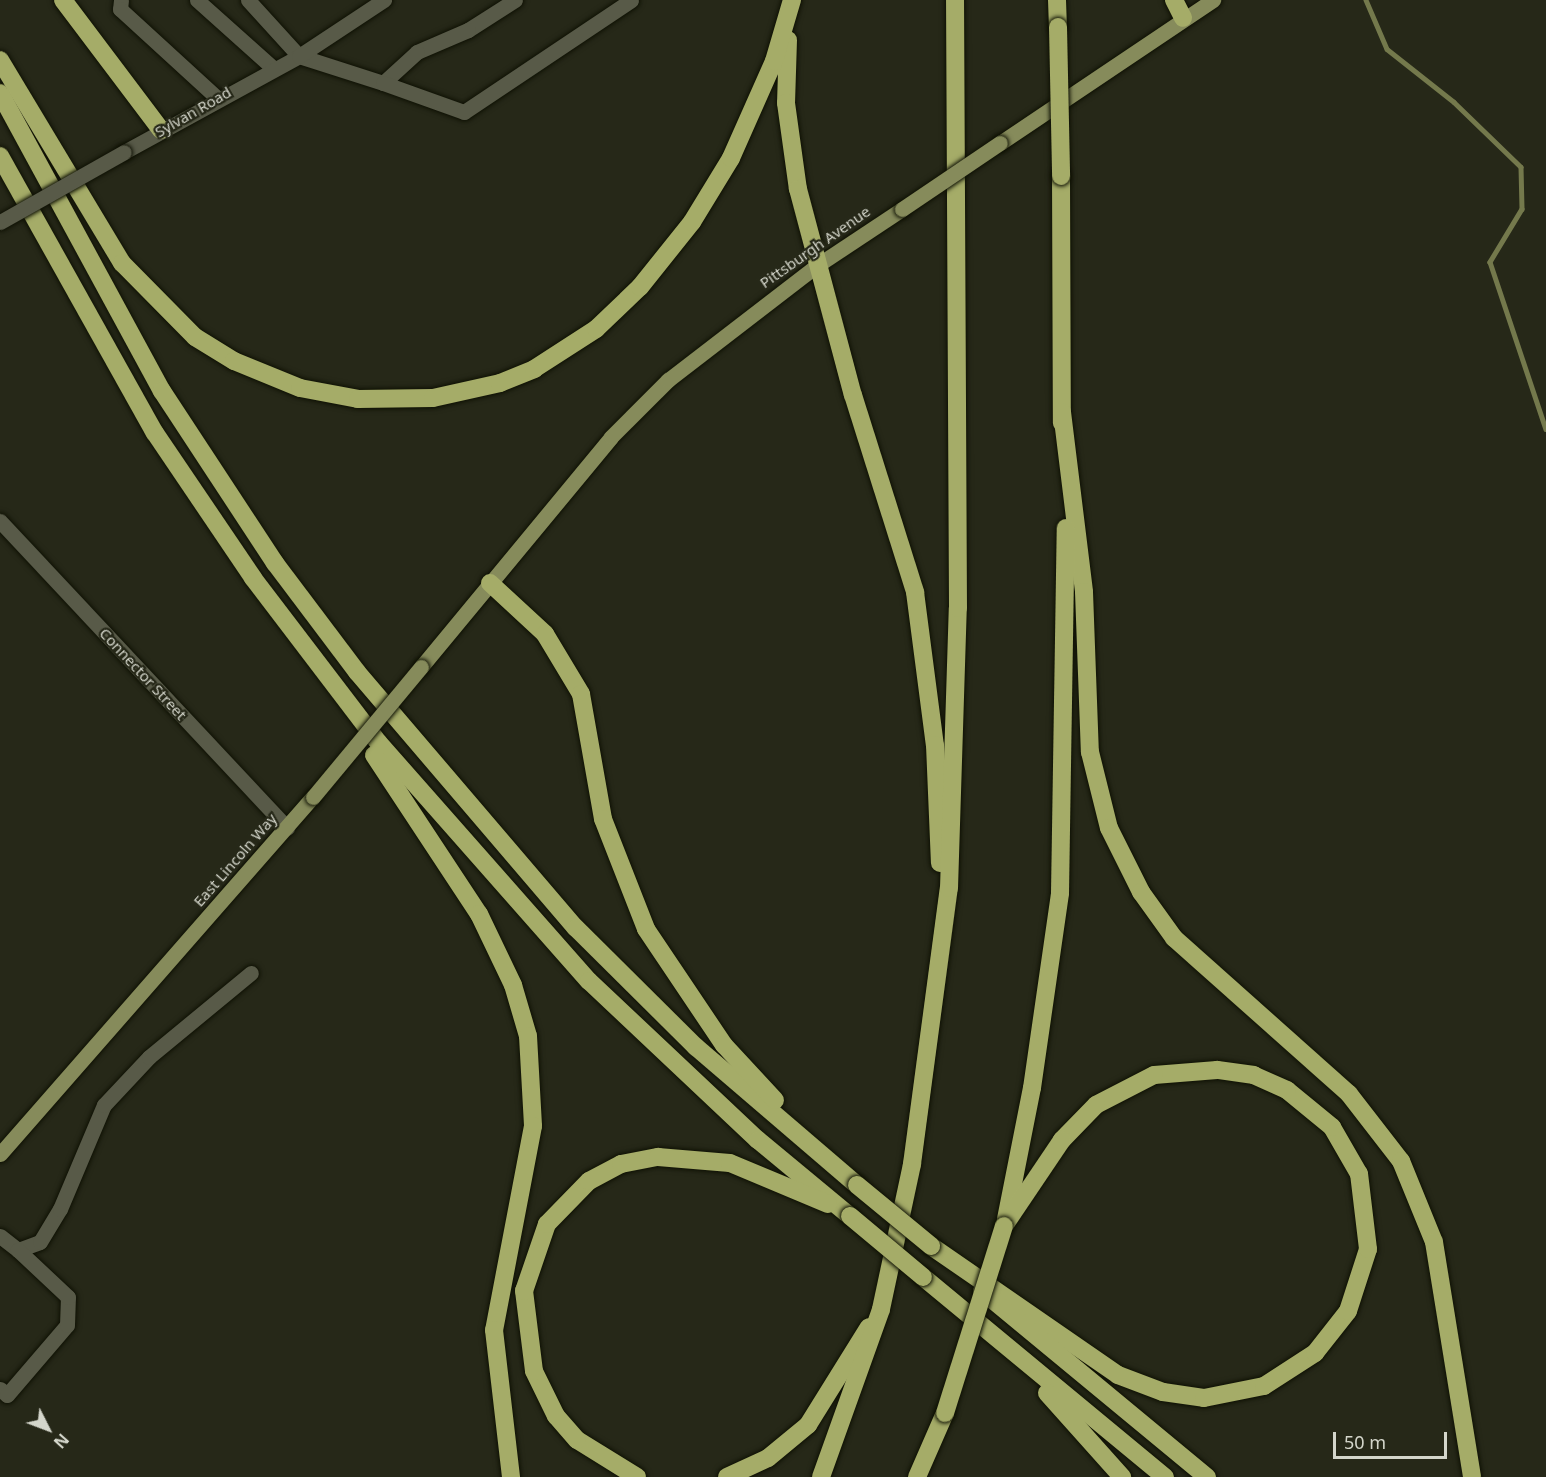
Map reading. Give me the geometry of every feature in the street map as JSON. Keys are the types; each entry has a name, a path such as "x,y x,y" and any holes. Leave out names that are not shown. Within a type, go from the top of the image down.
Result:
{"highway":[{"path":"63,0 161,130"},
{"path":"0,60 117,256 195,337 265,376 309,390 358,399 432,398 534,369 596,329 640,288 692,222 731,158 774,61 794,0"},
{"path":"794,0 786,103 791,154 816,266 915,592 935,745 942,948"},
{"path":"820,1477 881,1309 912,1164 942,948 953,827 958,608 955,0"},
{"path":"930,1477 945,1413 1004,1226 1032,1088 1060,893 1068,638 1062,412 1061,176 1057,0"},
{"path":"1174,0 1183,18"},
{"path":"0,93 162,391 233,502 343,654 576,928 696,1047 831,1164 1207,1477"},
{"path":"0,156 155,433 194,514 437,844 492,938 522,1010 532,1061 533,1126 495,1330 511,1477"},
{"path":"1062,412 1084,592 1090,752 1109,828 1141,892 1174,938 1349,1094 1401,1161 1434,1242 1472,1477"},
{"path":"155,433 315,662 480,862 589,981 758,1140 923,1277 1011,1354 1165,1477"},
{"path":"490,583 545,634 580,694 603,819 623,877 660,952 733,1057 800,1123 831,1164"},
{"path":"931,1246 1108,1369 1163,1392 1204,1398 1264,1386 1315,1353 1348,1311 1368,1249 1361,1182 1332,1127 1287,1090 1254,1075 1217,1070 1154,1075 1096,1104 1062,1140 1004,1226"},
{"path":"637,1477 577,1440 556,1416 534,1371 524,1291 538,1242 558,1209 607,1170 672,1156 730,1163 846,1213"},
{"path":"727,1477 768,1458 808,1425 881,1309"},
{"path":"1011,1354 1122,1477"},
{"path":"916,1477 945,1413"}],"main road":[{"name":"Pittsburgh Avenue","path":"490,583 611,437 668,380 816,266 1213,0"},
{"name":"East Lincoln Way","path":"0,1155 287,828 490,583"}],"street":[{"path":"121,0 120,9 216,97"},
{"path":"197,0 272,67"},
{"path":"248,0 299,56 464,112 632,0"},
{"name":"Sylvan Road","path":"0,222 216,97 272,67 299,56 384,0"},
{"path":"383,83 417,52 468,30 515,0"},
{"name":"Connector Street","path":"0,521 287,828"},
{"path":"18,1250 40,1242 60,1209 104,1105 158,1049 251,973"},
{"path":"0,1236 68,1297 67,1325 7,1395 0,1389"}],"waterway":[{"path":"1366,0 1387,49 1454,102 1521,167 1522,209 1490,262 1546,429"}]}
